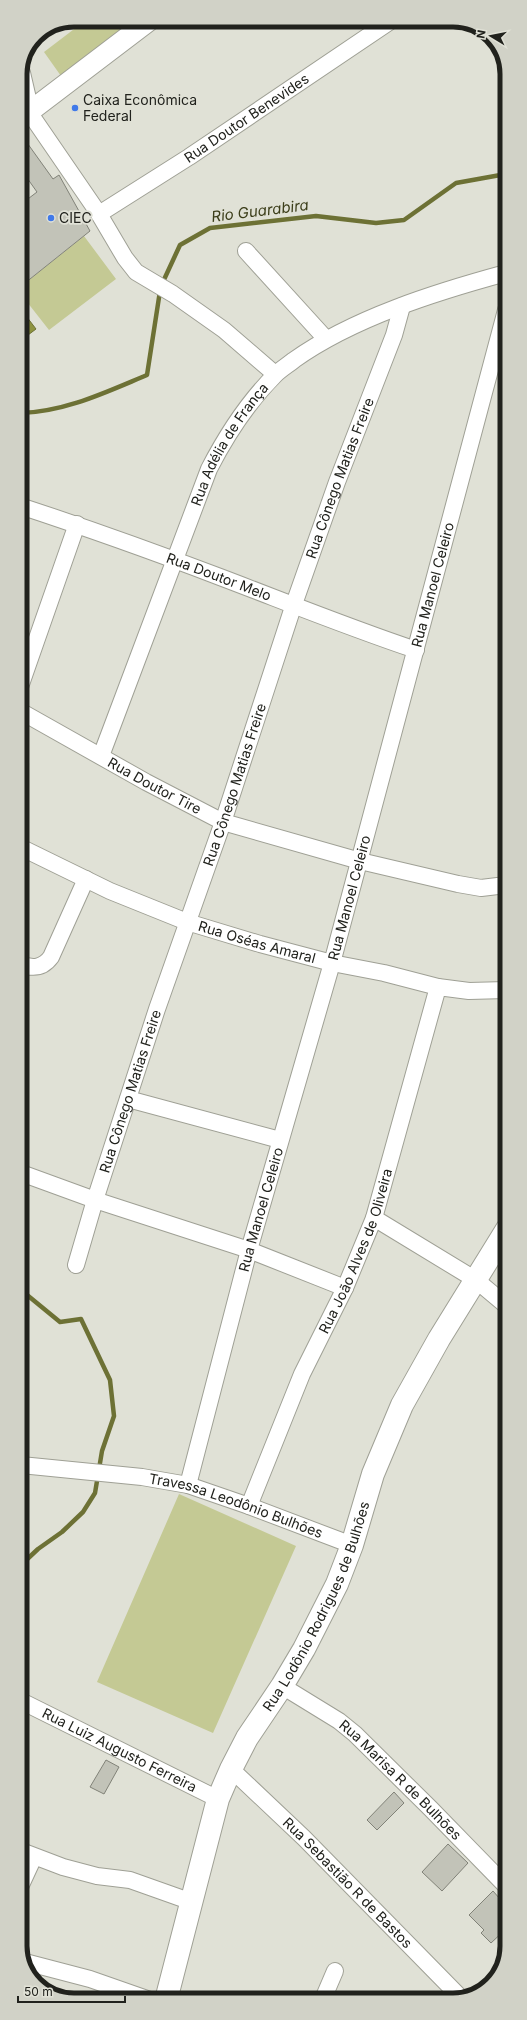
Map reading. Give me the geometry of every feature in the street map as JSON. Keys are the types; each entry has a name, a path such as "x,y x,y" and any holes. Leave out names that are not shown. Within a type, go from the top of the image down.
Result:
{"main road":[{"name":"Rua Lodônio Rodrigues de Bulhões","path":"168,1993 218,1799 231,1769 248,1738 282,1686 338,1584 352,1545 373,1474 388,1435 402,1405 435,1346 500,1241"}],"street":[{"path":"27,113 141,27"},
{"name":"Rua Doutor Benevides","path":"99,214 189,157 382,27"},
{"path":"27,119 99,214 125,258 136,272 173,294 224,330 275,374"},
{"path":"246,250 326,339"},
{"name":"Rua Adélia de França","path":"101,756 209,469 221,446 245,411 275,374 326,339 402,306 500,275"},
{"name":"Rua Cônego Matias Freire","path":"76,1265 95,1200 128,1099 293,607 337,482 394,335 402,306"},
{"name":"Rua Manoel Celeiro","path":"188,1485 249,1250 360,861 500,333"},
{"name":"Rua Doutor Melo","path":"27,508 77,524 175,562 220,577 352,629 416,650"},
{"path":"27,667 77,524"},
{"name":"Rua Doutor Tire","path":"27,715 222,822 360,861 481,888 500,886"},
{"name":"Rua Oséas Amaral","path":"27,850 86,880 187,922 332,963 438,987 469,991 500,990"},
{"path":"27,966 36,968 46,964 51,957 86,880"},
{"name":"Rua João Alves de Oliveira","path":"249,1506 302,1374 344,1288 374,1218 438,987"},
{"path":"128,1099 280,1140"},
{"path":"27,1175 95,1200 249,1250 344,1288"},
{"path":"374,1218 476,1280 500,1300"},
{"name":"Travessa Leodônio Bulhões","path":"27,1466 81,1470 188,1485 249,1506 352,1545"},
{"name":"Rua Marisa R de Bulhões","path":"282,1686 340,1721 355,1734 500,1880"},
{"name":"Rua Luiz Augusto Ferreira","path":"27,1704 218,1799"},
{"name":"Rua Sebastião R de Bastos","path":"231,1769 304,1838 456,1993"},
{"path":"27,1854 97,1876 130,1880 192,1902"},
{"path":"31,1964 90,1979 130,1993"},
{"path":"326,1993 335,1971"}],"shaded area":[{"path":"77,27 125,27 61,76 44,52"},
{"path":"84,236 116,279 49,330 27,302 27,281"},
{"path":"27,317 36,329 27,336"},
{"path":"179,1494 296,1546 213,1733 97,1682"}],"building":[{"name":"CIEC","path":"27,143 53,179 59,175 90,231 27,281 27,200 37,192 27,178"},
{"path":"106,1760 119,1767 104,1794 90,1787"},
{"path":"394,1792 404,1803 377,1830 367,1820"},
{"path":"448,1844 468,1863 442,1891 422,1872"},
{"path":"493,1891 500,1899 500,1935 491,1943 481,1933 484,1930 469,1915"}],"waterway":[{"name":"Rio Guarabira","path":"162,284 180,245 210,228 316,216 376,223 404,220 456,183 500,175"},
{"name":"Rio Guarabira","path":"27,413 53,409 85,400 147,375 160,291"},
{"name":"Rio Guarabira","path":"27,1295 60,1322 81,1319 110,1380 114,1416 102,1451 95,1493 83,1512 62,1532 38,1549 27,1559"}],"place":[{"name":"Caixa Econômica Federal","path":"75,108"},
{"name":"CIEC","path":"51,218"}]}
